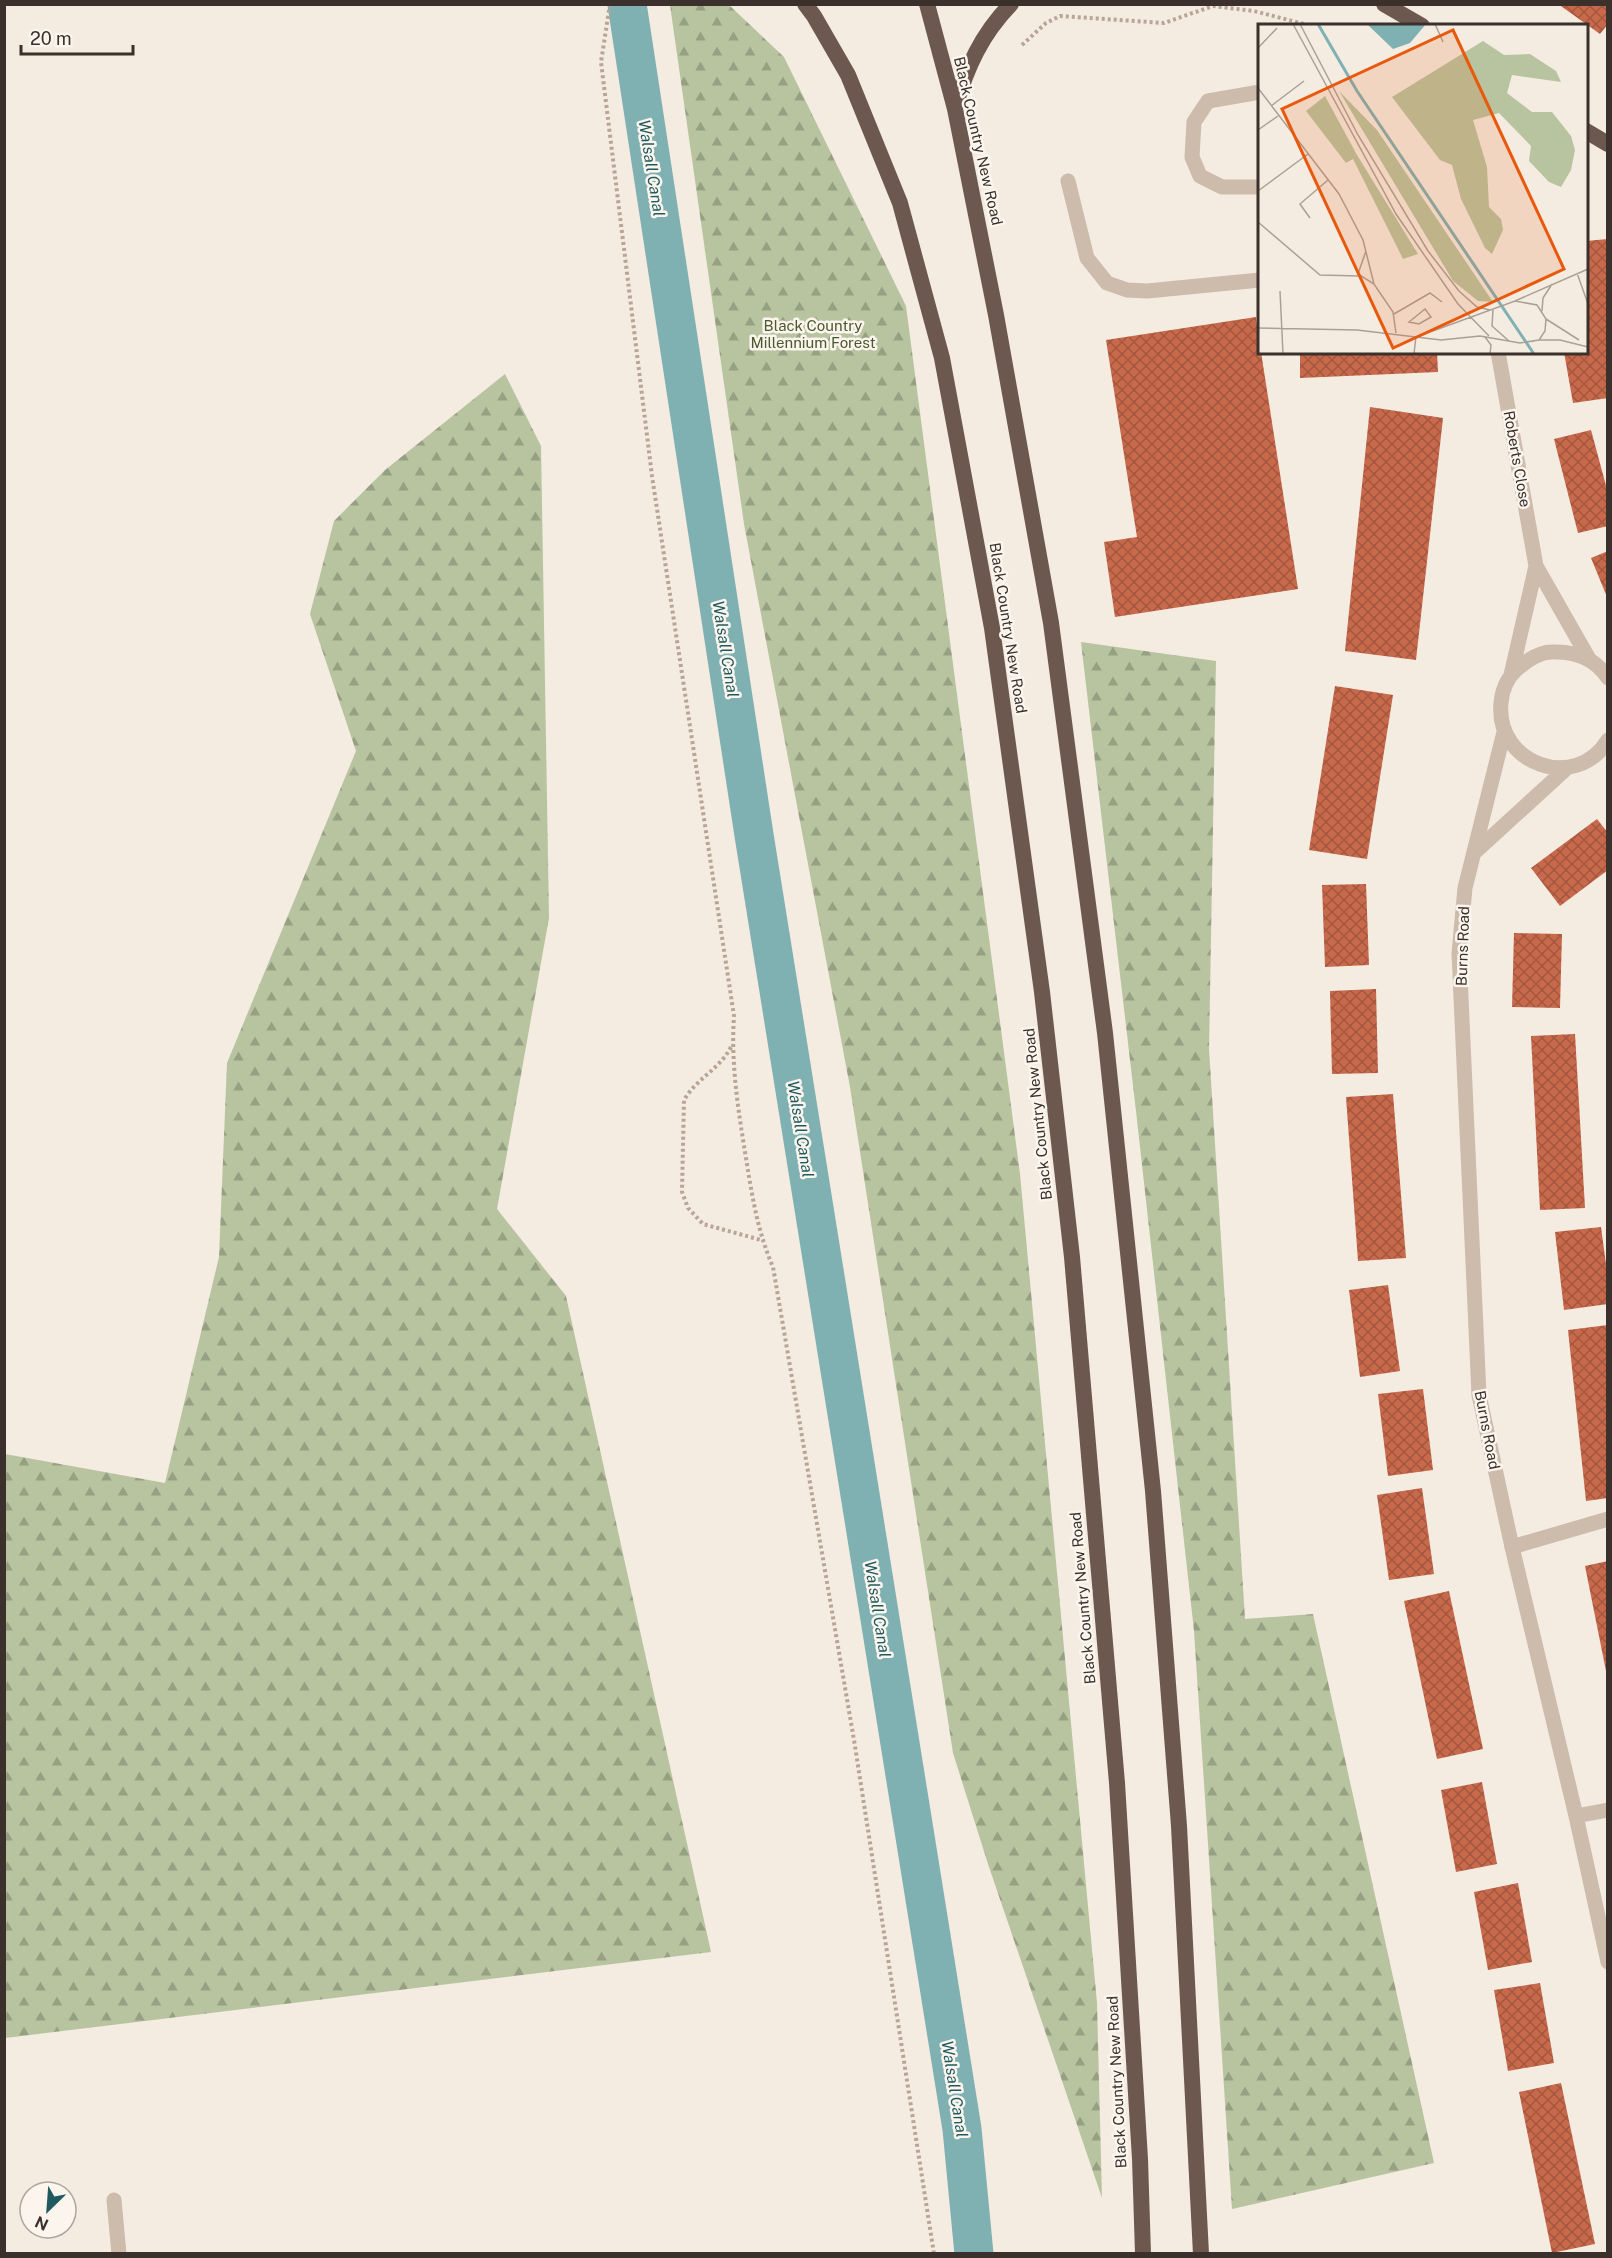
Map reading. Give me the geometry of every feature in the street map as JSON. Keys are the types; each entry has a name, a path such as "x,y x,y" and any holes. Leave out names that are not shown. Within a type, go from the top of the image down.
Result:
{"highway":[{"name":"Black Country New Road","path":"805,4 848,75 900,203 942,358 992,628 1042,992 1072,1257 1117,1783 1139,2147 1143,2253"},
{"name":"Black Country New Road","path":"927,4 955,109 996,315 1051,622 1105,1033 1153,1491 1179,1826 1201,2253"},
{"path":"955,109 966,71 975,53 994,23 1011,4"},
{"path":"1389,6 1419,24"},
{"path":"1588,133 1608,144"}],"street":[{"path":"1258,92 1208,101 1194,122 1192,156 1200,176 1222,187 1258,187"},
{"path":"1068,182 1087,258 1107,283 1127,290 1147,291 1258,280"},
{"name":"Roberts Close","path":"1498,354 1536,566 1589,659"},
{"name":"Roberts Close","path":"1504,732 1500,713 1502,693 1511,675 1536,566"},
{"path":"1511,675 1527,660 1547,652 1569,651 1589,659 1603,670 1608,678"},
{"path":"1504,732 1515,750 1531,761 1550,768 1567,768 1586,761 1606,745"},
{"name":"Burns Road","path":"1504,732 1465,888 1459,953 1479,1395 1608,1962"},
{"path":"1475,852 1567,768"},
{"path":"1512,1547 1608,1519"},
{"path":"1576,1816 1608,1810"},
{"path":"114,2200 119,2253"}],"path":[{"path":"610,4 601,62 652,476 734,1016 732,1045 735,1089 761,1240 774,1267 840,1657 934,2253"},
{"path":"1022,45 1046,23 1060,16 1164,23 1213,6 1254,11 1304,24"},
{"path":"732,1045 724,1061 692,1088 684,1100 682,1192 688,1208 703,1224 761,1240"}],"green space":[{"name":"Black Country Millennium Forest","path":"670,5 729,5 784,57 906,306 1020,1174 1097,2003 1102,2198 988,1864 953,1753 850,1087 744,524"},
{"path":"505,374 541,446 549,918 497,1209 566,1296 711,1952 5,2038 5,1454 165,1483 219,1257 227,1063 356,751 310,614 334,521 385,470"},
{"path":"1081,642 1216,661 1209,1049 1245,1619 1313,1614 1434,2163 1232,2209 1194,1631"}],"building":[{"path":"1558,4 1608,4 1608,24 1600,34"},
{"path":"1608,239 1608,398 1573,403 1564,354 1588,354 1588,241"},
{"path":"1256,317 1258,354 1261,354 1298,589 1115,617 1104,542 1137,537 1106,340"},
{"path":"1300,354 1437,354 1438,372 1300,378"},
{"path":"1370,407 1443,418 1416,660 1345,651"},
{"path":"1591,430 1608,493 1608,526 1578,533 1554,439"},
{"path":"1608,551 1608,597 1607,597 1591,558"},
{"path":"1335,686 1393,695 1367,859 1309,850"},
{"path":"1597,819 1608,833 1608,870 1560,906 1531,868"},
{"path":"1366,884 1369,965 1325,967 1322,885"},
{"path":"1514,933 1562,934 1560,1008 1512,1007"},
{"path":"1376,989 1378,1073 1332,1074 1330,991"},
{"path":"1575,1034 1585,1208 1540,1210 1531,1036"},
{"path":"1393,1094 1406,1258 1358,1261 1346,1097"},
{"path":"1601,1227 1608,1279 1608,1304 1564,1310 1555,1232"},
{"path":"1388,1285 1400,1371 1360,1377 1349,1290"},
{"path":"1608,1325 1608,1498 1586,1501 1568,1330"},
{"path":"1423,1389 1433,1470 1388,1476 1378,1394"},
{"path":"1422,1488 1434,1574 1389,1580 1377,1495"},
{"path":"1608,1561 1608,1670 1606,1671 1585,1566"},
{"path":"1449,1591 1483,1749 1437,1759 1404,1601"},
{"path":"1482,1782 1497,1864 1456,1872 1441,1790"},
{"path":"1518,1883 1532,1962 1488,1970 1474,1892"},
{"path":"1540,1983 1554,2063 1508,2071 1494,1990"},
{"path":"1561,2083 1595,2244 1552,2253 1519,2092"}],"waterway":[{"name":"Walsall Canal","path":"627,4 754,835 962,2129 974,2254"}]}
